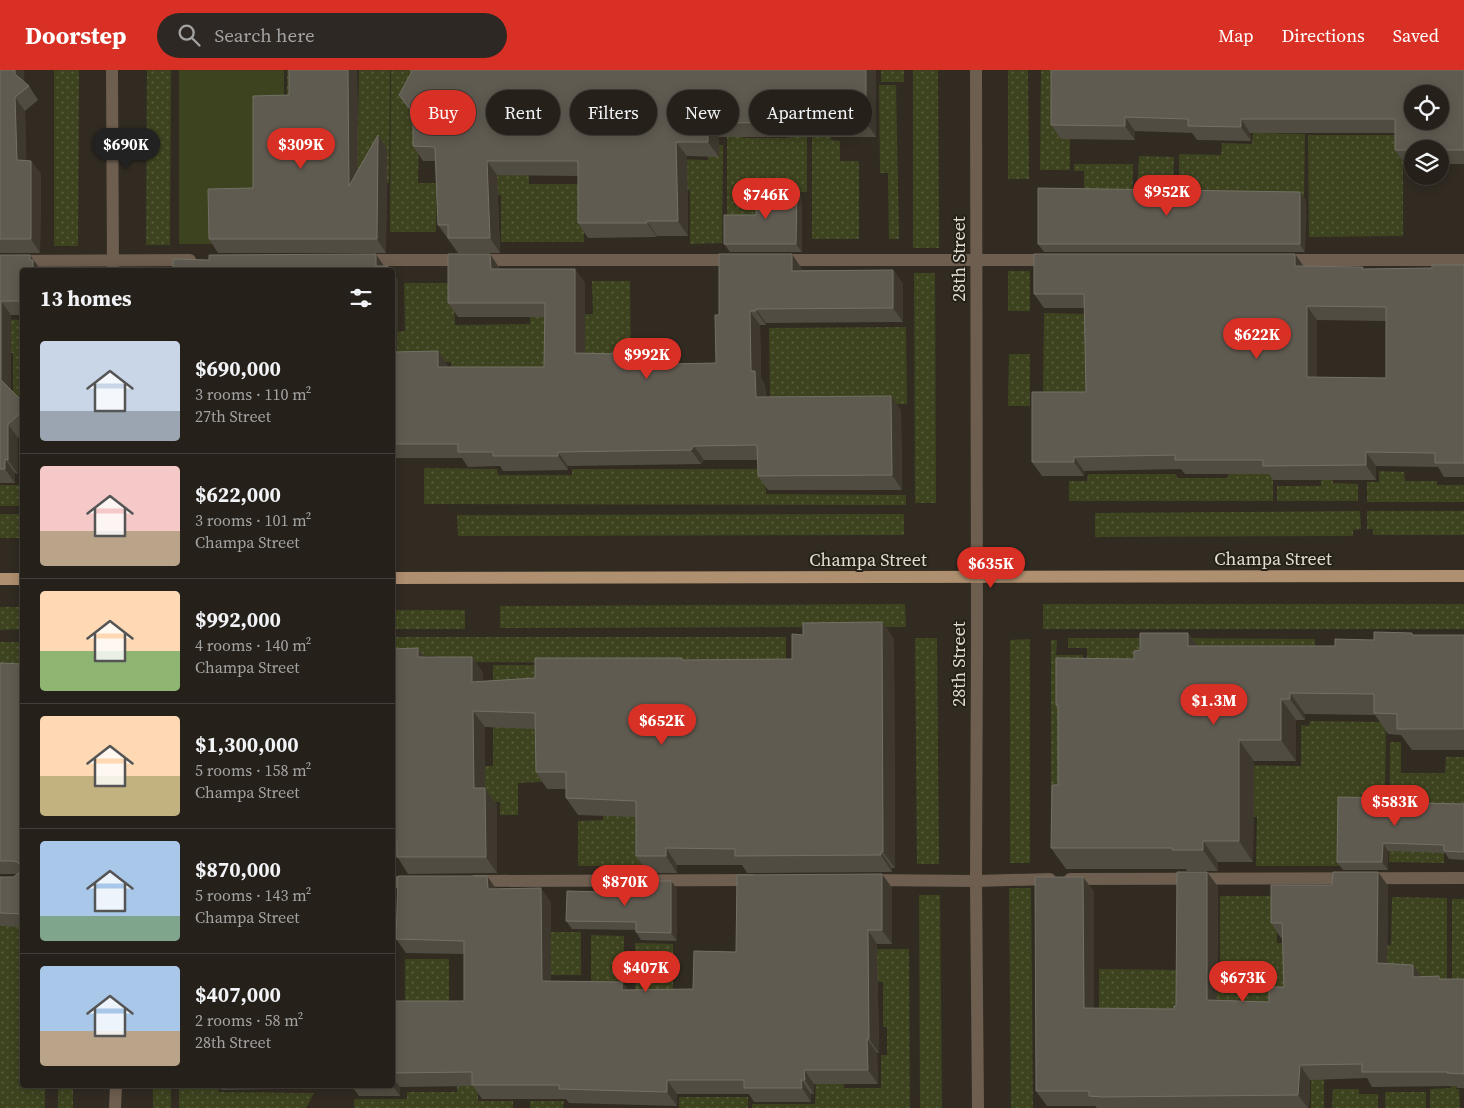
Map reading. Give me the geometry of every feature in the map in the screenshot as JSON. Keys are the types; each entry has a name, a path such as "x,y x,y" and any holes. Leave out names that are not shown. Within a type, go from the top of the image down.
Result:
{"main road":[{"name":"Champa Street","path":"395,578 1464,576"},
{"path":"0,579 20,579"}],"street":[{"path":"112,70 113,265"},
{"name":"28th Street","path":"976,70 976,881 978,1108"},
{"path":"0,261 113,265 205,260"},
{"path":"355,260 743,260"},
{"path":"772,260 1064,260"},
{"path":"1274,260 1464,260"},
{"path":"855,880 1464,878"},
{"path":"461,882 766,880"},
{"path":"395,882 432,882"},
{"path":"115,1108 116,1088"}],"green space":[{"path":"54,70 79,70 78,246 54,246"},
{"path":"147,70 171,70 170,245 146,245"},
{"path":"179,70 284,70 284,198 216,244 179,244"},
{"path":"287,70 296,70 296,127 358,128 359,70 390,70 389,183 318,183 286,201"},
{"path":"391,70 417,70 408,103 410,135 419,135 418,183 437,183 436,232 390,232"},
{"path":"881,70 904,70 904,82 881,82"},
{"path":"913,70 938,70 939,248 913,248"},
{"path":"1008,70 1028,70 1029,179 1008,179"},
{"path":"1041,70 1056,70 1070,136 1070,170 1040,170"},
{"path":"727,82 743,83 743,138 789,138 789,135 807,135 807,192 760,192 760,224 727,224 727,135 739,135 739,90 727,90"},
{"path":"879,85 896,85 899,239 889,239 888,173 880,173"},
{"path":"812,86 831,86 831,90 812,90"},
{"path":"790,87 807,87 807,90 790,90"},
{"path":"1253,133 1305,134 1304,198 1179,201 1179,154 1221,155 1222,143 1252,144"},
{"path":"528,135 529,184 584,184 584,242 501,242 501,195 483,195 483,165"},
{"path":"812,135 831,135 831,140 840,141 840,161 859,161 859,239 812,239"},
{"path":"1308,135 1403,135 1403,236 1309,237"},
{"path":"709,145 723,145 722,243 690,244 690,190 657,190 673,159 708,160"},
{"path":"1139,156 1174,157 1173,192 1137,192"},
{"path":"1074,164 1133,164 1132,225 1084,243 1084,171 1074,171"},
{"path":"1008,271 1030,271 1030,311 1008,311"},
{"path":"914,273 935,273 936,503 915,503"},
{"path":"592,281 630,281 631,362 549,362 549,375 452,376 451,362 405,362 395,374 395,332 405,331 404,283 454,283 455,325 530,324 531,284 559,315 593,314"},
{"path":"1044,313 1090,314 1093,401 1043,400"},
{"path":"0,319 20,320 20,403 13,403 13,353 0,352"},
{"path":"906,327 907,404 770,404 769,328"},
{"path":"1009,354 1030,354 1030,406 1008,406"},
{"path":"1273,362 1273,501 1069,501 1069,481 1087,481 1088,474 1176,474 1177,478 1228,478 1228,409"},
{"path":"1321,410 1333,410 1333,483 1358,484 1358,501 1277,501 1277,486 1321,486"},
{"path":"424,468 497,469 498,475 572,475 572,469 765,469 766,494 906,495 906,505 424,504"},
{"path":"1379,471 1404,472 1405,481 1437,481 1437,485 1464,485 1464,502 1367,502 1367,482 1379,482"},
{"path":"0,485 20,485 20,506 0,506"},
{"path":"1360,511 1361,529 1353,530 1353,536 1095,537 1095,513"},
{"path":"1367,511 1464,511 1464,535 1373,535 1373,529 1367,529"},
{"path":"0,514 20,514 20,538 0,538"},
{"path":"904,514 904,535 458,536 457,515"},
{"path":"905,604 906,627 500,628 500,606"},
{"path":"1043,604 1464,604 1464,629 1043,629"},
{"path":"0,607 20,607 20,629 0,630"},
{"path":"395,610 465,610 465,629 395,629"},
{"path":"395,637 786,637 786,674 700,663 437,662 437,656 395,656"},
{"path":"915,638 937,638 939,864 917,864"},
{"path":"1068,638 1144,638 1144,695 1087,676 1087,648 1068,648"},
{"path":"1148,638 1315,639 1315,688 1226,663"},
{"path":"1030,639 1030,863 1010,863 1010,640"},
{"path":"1051,640 1057,640 1056,655 1083,655 1083,677 1098,802 1051,801"},
{"path":"0,642 20,642 20,673 0,673"},
{"path":"493,665 543,665 543,782 518,783 518,815 500,815 500,802 436,802 436,766 493,766"},
{"path":"1310,721 1386,722 1385,801 1340,801 1340,866 1256,866 1257,817 1228,817 1229,765 1301,766 1301,725 1309,726"},
{"path":"1390,742 1401,742 1401,773 1445,773 1446,757 1464,757 1464,809 1444,809 1444,863 1389,862"},
{"path":"603,796 643,796 644,866 578,866 578,821 603,820"},
{"path":"1009,888 1031,888 1033,1108 1011,1108"},
{"path":"919,895 940,895 942,1108 920,1108"},
{"path":"1220,896 1277,896 1277,943 1311,943 1274,1011 1184,1017 1185,981 1220,981"},
{"path":"1392,897 1447,898 1447,988 1408,988 1363,945 1391,945"},
{"path":"1452,899 1464,899 1464,990 1452,990"},
{"path":"0,901 20,901 20,1088 45,1088 45,1108 0,1108"},
{"path":"546,932 581,932 581,975 546,975"},
{"path":"591,935 624,936 624,992 591,992"},
{"path":"635,943 673,944 673,1011 635,1010"},
{"path":"870,949 909,949 910,1108 752,1108 752,1104 815,1104 816,1073 844,1073 844,1088 881,1088 881,1055 887,1055 887,1027 883,1027 883,982 871,981"},
{"path":"405,959 449,959 449,1011 405,1011"},
{"path":"1099,969 1176,970 1176,1020 1099,1020"},
{"path":"1311,1060 1324,1074 1324,1108 1311,1108"},
{"path":"457,1070 478,1070 478,1101 513,1101 513,1108 354,1108 354,1099 407,1099 407,1092 457,1092"},
{"path":"1452,1080 1456,1080 1456,1089 1459,1089 1460,1108 1430,1108 1430,1089 1451,1088"},
{"path":"58,1088 73,1088 73,1108 58,1108"},
{"path":"153,1088 171,1088 171,1108 153,1108"},
{"path":"179,1088 218,1088 219,1092 314,1093 306,1108 179,1108"},
{"path":"276,1088 317,1088 316,1089"},
{"path":"1333,1089 1359,1089 1359,1094 1378,1094 1378,1108 1332,1108"},
{"path":"1385,1092 1426,1092 1426,1108 1385,1108"},
{"path":"679,1097 748,1097 748,1108 679,1108"},
{"path":"530,1101 564,1101 563,1108 530,1108"}],"building":[{"path":"0,70 15,70 15,74 29,86 15,97 17,160 31,161 31,239 0,239"},
{"path":"289,70 348,70 349,186 378,135 377,239 209,239 208,189 253,188 253,96 289,95"},
{"path":"411,70 866,70 866,90 749,90 749,123 739,123 739,90 667,90 667,135 708,135 708,142 676,142 678,221 578,223 578,161 487,161 490,238 448,238 448,225 438,225 435,147 413,146 413,135 476,135 476,90 410,90 410,109 399,95"},
{"path":"1051,70 1464,70 1464,150 1449,150 1449,140 1404,140 1404,150 1395,150 1395,119 1241,119 1241,127 1188,126 1188,119 1125,117 1125,126 1051,125"},
{"path":"756,188 797,188 796,244 724,244 724,215 756,215"},
{"path":"1038,188 1300,192 1300,244 1038,244"},
{"path":"376,254 376,266 388,266 388,268 173,268 173,259 209,260 209,255"},
{"path":"448,254 490,254 491,269 575,269 575,353 623,354 623,365 716,363 715,315 719,315 719,254 792,254 792,271 893,270 893,308 756,309 756,311 750,311 751,371 755,371 756,397 891,396 892,475 758,476 757,445 694,446 691,450 558,452 558,456 493,456 493,452 458,452 458,444 395,444 395,352 438,351 438,367 544,367 545,303 448,303"},
{"path":"1034,254 1295,254 1295,266 1363,267 1362,269 1432,268 1432,265 1464,265 1464,463 1435,463 1435,453 1366,452 1366,465 1263,466 1263,460 1175,460 1175,455 1074,457 1074,462 1032,462 1032,392 1086,392 1084,294 1034,294","holes":["1307,306 1386,307 1386,378 1307,377"]},
{"path":"0,255 30,255 30,260 33,260 33,268 20,268 20,301 1,301 1,380 20,399 20,414 8,424 8,460 5,459 5,469 0,469"},
{"path":"882,622 883,852 881,852 881,855 735,856 735,849 666,848 666,856 636,856 636,801 566,798 566,772 536,772 535,713 473,711 474,788 485,788 486,857 397,857 397,842 395,842 395,649 418,648 418,657 472,657 472,682 535,678 535,658 792,659 792,634 803,635 803,623"},
{"path":"1374,632 1412,633 1412,635 1464,635 1464,729 1397,729 1397,714 1374,713 1374,694 1290,693 1290,699 1281,699 1281,740 1239,740 1239,841 1203,841 1203,850 1172,850 1173,848 1051,848 1052,785 1058,785 1056,658 1134,659 1134,651 1140,650 1140,633 1188,633 1188,646 1335,646 1335,639 1374,640"},
{"path":"0,663 20,664 20,865 13,861 0,861"},
{"path":"1338,797 1378,798 1378,802 1464,804 1464,852 1444,851 1444,845 1383,843 1382,862 1337,862"},
{"path":"20,871 20,914 0,913 0,877 13,877"},
{"path":"1177,872 1207,872 1207,1000 1269,1002 1269,987 1284,987 1282,923 1271,923 1271,885 1332,885 1333,872 1378,872 1377,963 1413,965 1413,977 1439,976 1439,979 1464,979 1464,1074 1447,1072 1362,1072 1362,1064 1300,1065 1298,1095 1102,1097 1089,1096 1089,1091 1036,1091 1035,877 1083,877 1084,1008 1174,1009 1174,1006 1176,1006"},
{"path":"882,874 882,930 868,930 868,1070 804,1070 805,1080 801,1080 802,1088 744,1088 744,1080 667,1080 667,1092 559,1089 559,1085 472,1085 472,1072 395,1073 395,1001 464,1001 464,941 396,939 398,876 487,876 488,889 541,888 542,981 622,982 622,990 693,989 694,951 736,952 737,875"},
{"path":"642,881 671,881 671,933 636,932 636,922 566,921 567,891 642,893"}]}
